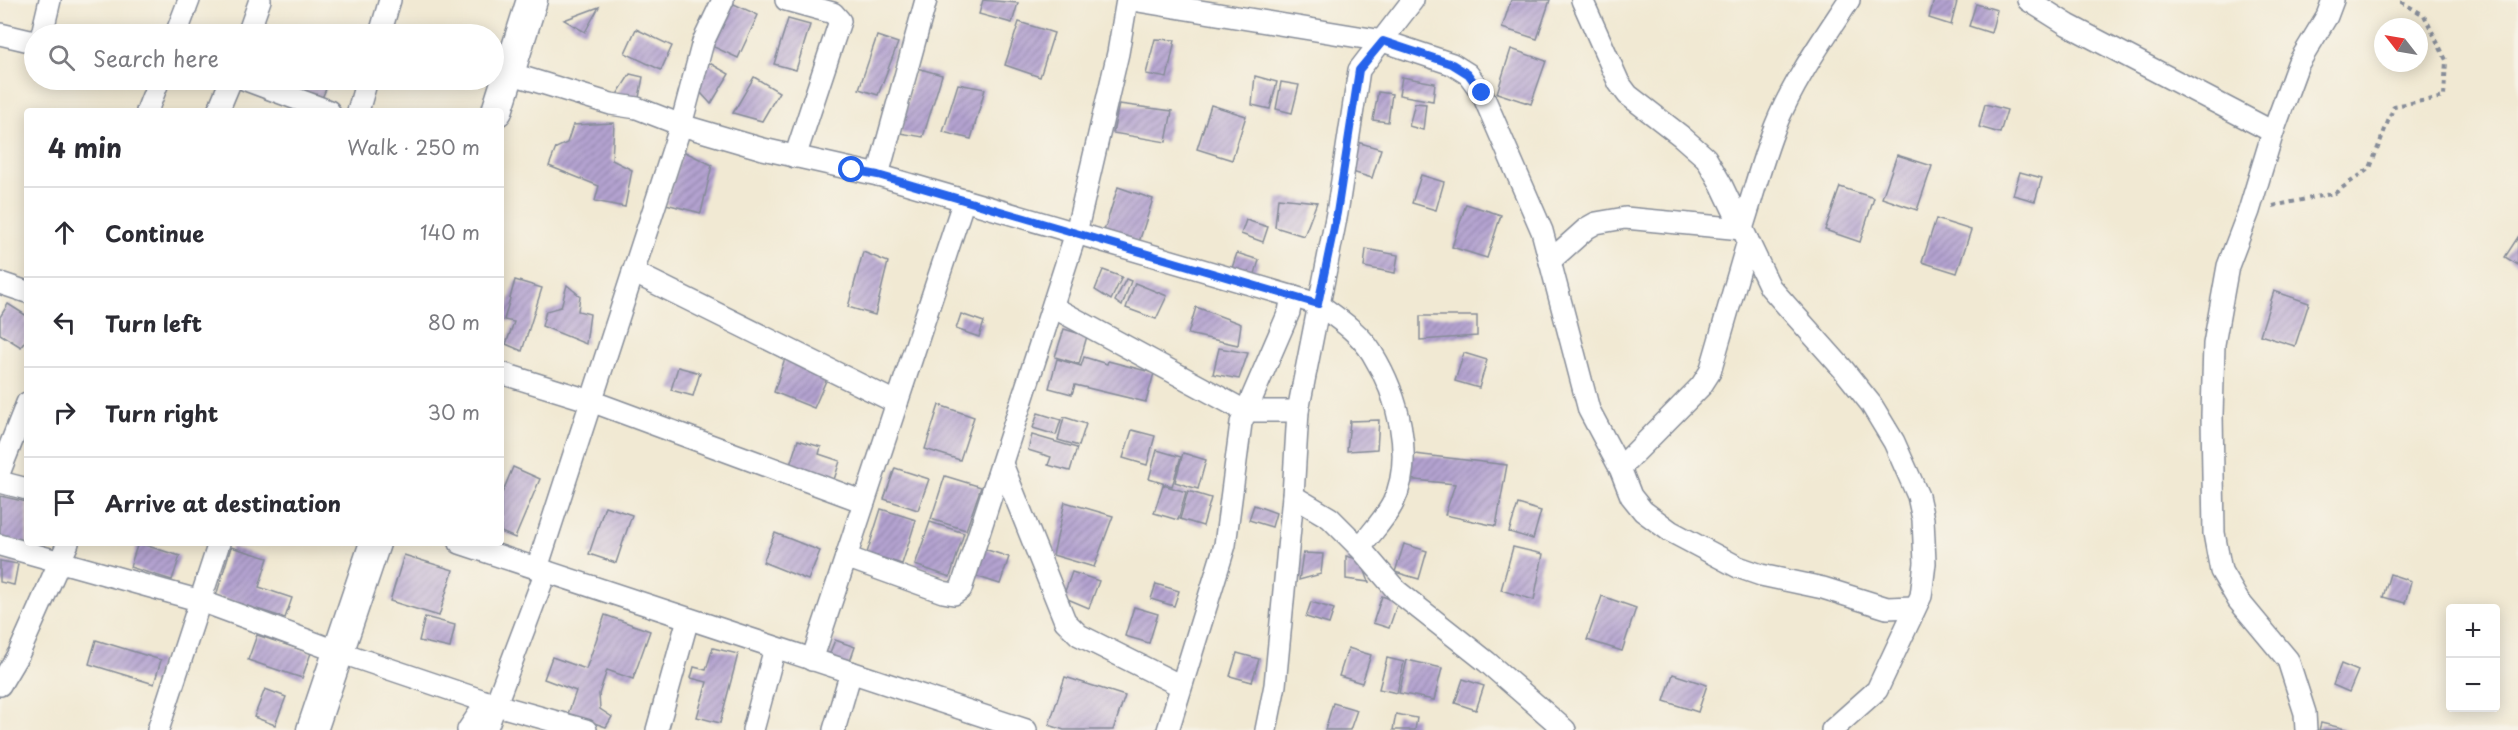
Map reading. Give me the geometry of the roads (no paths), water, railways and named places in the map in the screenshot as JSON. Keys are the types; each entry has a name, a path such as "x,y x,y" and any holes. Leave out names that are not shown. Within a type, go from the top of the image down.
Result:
{"street":[{"path":"44,24 50,0"},
{"path":"180,24 189,0"},
{"path":"252,24 260,0"},
{"path":"383,24 390,0"},
{"path":"504,86 532,0"},
{"path":"486,730 491,703 542,570 591,401 681,125 703,42 723,0"},
{"path":"786,0 833,13 840,21 795,157"},
{"path":"878,175 926,0"},
{"path":"846,557 943,592 954,594 961,589 1076,233 1118,53 1127,0"},
{"path":"1132,0 1383,41 1452,64 1468,74 1482,93 1542,231 1589,410 1620,468 1630,496 1643,511 1670,531 1738,567 1761,575 1823,588 1887,608 1914,607"},
{"path":"1266,730 1275,685 1293,496 1298,411 1337,213 1359,70 1413,0"},
{"path":"1582,0 1619,83 1628,95 1706,158 1770,287 1871,404 1894,442 1918,496 1923,519 1925,563 1921,596 1877,690 1832,730"},
{"path":"1620,468 1701,386 1710,372 1775,127 1792,91 1819,45 1850,0"},
{"path":"2028,0 2068,25 2273,132"},
{"path":"2306,730 2305,713 2288,660 2238,600 2221,571 2214,533 2212,468 2214,344 2228,266 2273,132 2298,64 2327,16 2333,0"},
{"path":"0,34 24,40"},
{"path":"508,73 610,104 637,108 681,125 795,157 878,175 1318,304 1347,325 1372,352 1394,397 1402,441 1402,474 1392,504 1360,548"},
{"path":"148,108 155,90"},
{"path":"219,108 227,90"},
{"path":"273,90 321,108"},
{"path":"359,108 364,90"},
{"path":"497,108 503,90"},
{"path":"812,660 964,200"},
{"path":"1550,261 1587,228 1608,220 1625,218 1745,235"},
{"path":"633,272 897,403"},
{"path":"0,283 24,291"},
{"path":"1167,730 1225,545 1241,423 1289,312 1292,296"},
{"path":"1053,307 1245,411 1298,411"},
{"path":"504,374 591,401 864,502"},
{"path":"0,471 24,411"},
{"path":"1002,464 1065,621 1079,635 1181,686"},
{"path":"0,482 24,488"},
{"path":"1293,496 1330,518 1360,548 1397,591 1487,662 1565,730"},
{"path":"0,545 201,601 339,652 491,703 546,725 586,730"},
{"path":"0,685 20,653 67,546"},
{"path":"158,730 201,601 213,546"},
{"path":"312,730 374,546"},
{"path":"469,546 1026,730"},
{"path":"657,730 688,619"},
{"path":"753,730 775,648"},
{"path":"834,730 851,672"},
{"path":"468,730 491,703"}]}
